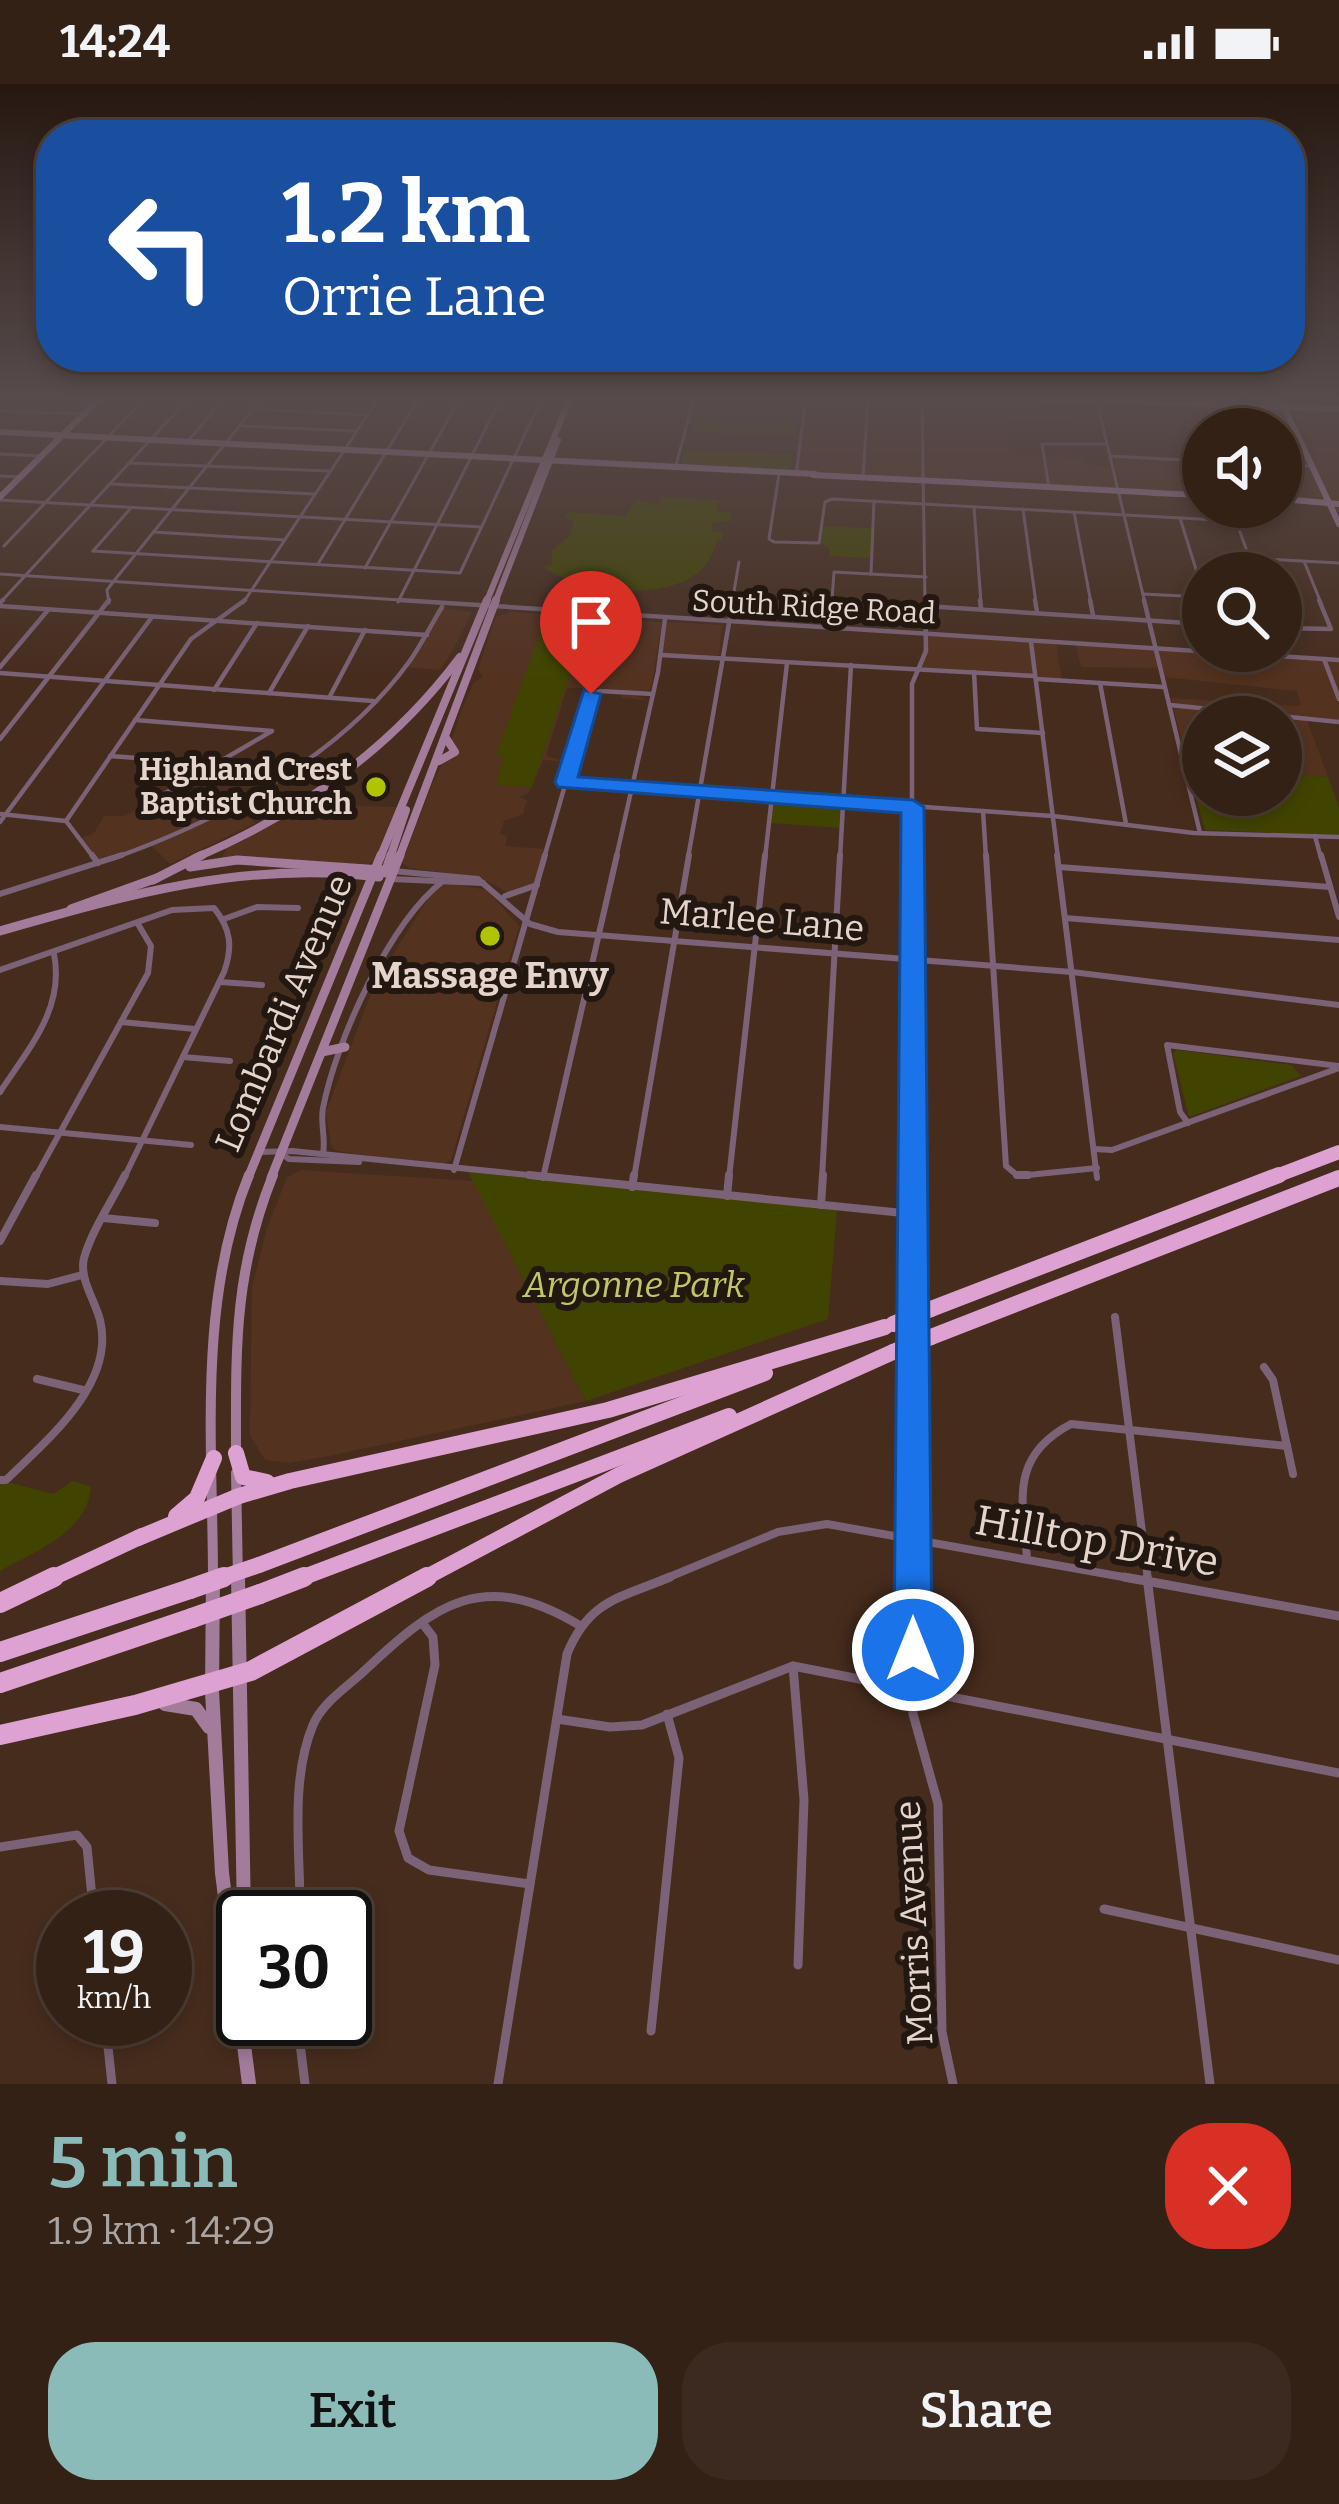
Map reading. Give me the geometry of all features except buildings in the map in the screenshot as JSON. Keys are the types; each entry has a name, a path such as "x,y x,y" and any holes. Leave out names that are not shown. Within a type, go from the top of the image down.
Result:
{"highway":[{"path":"0,1652 260,1564 1339,1152"},
{"path":"0,1736 238,1677 610,1479 841,1374 1339,1178"},
{"path":"0,1604 236,1497 296,1479 608,1410 889,1325"},
{"path":"0,1683 260,1594 841,1374"},
{"path":"236,1453 241,1474 249,1481 296,1479"},
{"path":"138,1538 191,1504 214,1458"}],"main road":[{"path":"381,875 403,824 406,798 534,491"},
{"path":"1136,491 1182,494"},
{"path":"1324,491 1339,524"},
{"path":"1329,502 1281,499 1339,502"},
{"path":"467,684 488,608"},
{"path":"153,880 277,817 351,770 426,703 468,649"},
{"path":"467,684 480,676 474,665"},
{"name":"Lombardi Avenue","path":"250,2084 222,1873 214,1743 213,1344 219,1276 233,1216 381,875 436,763 455,752 446,738 467,684"},
{"path":"56,916 212,861 381,875"},
{"path":"0,932 214,875 267,866 381,875"},
{"name":"Lombardi Avenue","path":"243,1890 236,1497 240,1281 254,1222 326,1036 381,875"},
{"path":"326,1036 340,1047"},
{"path":"318,1055 340,1047"},
{"path":"135,1705 191,1707 207,1722 214,1743"},
{"path":"249,2046 250,2084"}],"street":[{"path":"4,545 55,491"},
{"path":"0,604 104,491"},
{"path":"0,740 109,602 107,590 186,491"},
{"path":"247,491 314,494"},
{"path":"66,820 191,640 234,612 316,491"},
{"path":"316,566 363,491"},
{"path":"365,568 408,491"},
{"path":"398,602 454,491"},
{"path":"130,508 93,551 460,573 499,491"},
{"path":"777,491 772,542 818,544 827,500 1236,521 1248,552"},
{"name":"Morris Avenue","path":"924,491 927,635 912,683 913,1714 938,1804 942,2032 953,2084"},
{"path":"1118,491 1200,833"},
{"path":"0,498 483,527"},
{"path":"871,574 874,501"},
{"path":"974,507 981,609"},
{"path":"1023,509 1037,612"},
{"path":"1074,512 1093,615"},
{"path":"1180,518 1190,552"},
{"path":"153,532 284,539"},
{"path":"1302,628 1331,629 1304,561 1339,563"},
{"path":"632,1187 739,562"},
{"path":"926,577 834,572 832,600 1182,622"},
{"name":"South Ridge Road","path":"0,574 1339,661"},
{"path":"1143,594 1182,595"},
{"path":"0,604 428,635"},
{"path":"0,895 165,836 259,788 329,741 376,701 428,635 442,605"},
{"path":"0,670 48,610"},
{"path":"2,817 152,617"},
{"path":"665,619 657,653 661,655 1165,687"},
{"path":"214,690 256,623"},
{"path":"269,693 308,626"},
{"path":"330,698 365,630"},
{"path":"982,812 1009,1173 1097,1173 1031,641"},
{"path":"543,1179 661,655"},
{"path":"1324,659 1339,699"},
{"path":"727,1196 788,663"},
{"path":"821,1205 851,665"},
{"path":"0,670 376,701"},
{"path":"974,672 977,729 1042,733"},
{"path":"1100,683 1126,824"},
{"path":"454,1171 594,692 653,694"},
{"path":"1170,705 1339,722"},
{"path":"135,720 272,731 202,776 145,805"},
{"path":"110,756 178,761 202,776"},
{"path":"566,782 1053,816 1200,833 1339,837"},
{"path":"2,817 66,820"},
{"path":"66,820 98,863"},
{"path":"1315,836 1339,917"},
{"path":"1059,867 1330,887"},
{"path":"381,875 483,883"},
{"path":"381,875 472,878 502,896 526,921"},
{"path":"423,881 429,892"},
{"path":"323,1154 322,1114 340,1047 380,961 429,892 443,881"},
{"path":"502,896 537,885"},
{"path":"224,919 257,907 298,908"},
{"path":"0,970 172,910 214,908 224,919 231,945 220,982 88,1249 82,1276 102,1333 99,1355 58,1428 3,1480"},
{"path":"1065,918 1339,940"},
{"name":"Marlee Lane","path":"526,921 558,932 1072,972 1339,1005"},
{"path":"0,1241 152,959 151,946 138,924"},
{"path":"0,1093 56,1000 60,973 54,954"},
{"path":"220,982 262,985"},
{"path":"121,1022 197,1029"},
{"path":"1188,1123 1180,1112 1168,1045 1339,1067"},
{"path":"183,1057 230,1061"},
{"path":"1094,1149 1112,1150 1339,1067"},
{"path":"0,1127 191,1145"},
{"path":"259,1152 323,1154 454,1171 913,1214"},
{"path":"280,1153 304,1161 363,1161"},
{"path":"103,1218 155,1223"},
{"path":"0,1281 48,1284 82,1276"},
{"path":"1115,1317 1210,2084"},
{"path":"1264,1367 1273,1380 1293,1474"},
{"path":"37,1379 83,1390"},
{"path":"1027,1558 1023,1471 1032,1452 1071,1424 1287,1446"},
{"name":"Hilltop Drive","path":"579,1625 601,1606 795,1527 845,1525 1339,1616"},
{"path":"301,1890 305,1771 314,1720 389,1647 475,1594 530,1595 579,1625 567,1654 498,2084"},
{"path":"422,1623 433,1637 435,1665 399,1831 408,1858 429,1870 530,1884"},
{"path":"556,1719 624,1727 668,1714 762,1672 793,1666 1339,1772"},
{"path":"793,1666 804,1800 798,1964"},
{"path":"651,2031 679,1758 668,1714"},
{"path":"0,1847 77,1835 87,1847 91,1890"},
{"path":"1104,1909 1339,1960"},
{"path":"108,2046 112,2084"},
{"path":"300,2046 304,2084"}],"shaded area":[{"path":"1302,491 1339,491 1339,524 1328,500 1302,499"},
{"path":"441,608 472,612 457,643 440,670 407,667"},
{"path":"511,612 662,622 651,689 634,695 648,700 621,698 622,690 595,688 589,676 592,659 583,675 587,688 567,688 546,756 569,762 543,760 529,793 519,797 527,800 523,814 504,821 500,834 507,836 505,846 544,849 534,883 511,894 479,877 409,868 402,863 431,787 445,758 454,754 450,744 474,682 483,677 478,669 496,617"},
{"path":"667,622 722,625 719,655 663,654"},
{"path":"927,635 1056,643 1062,680 918,669"},
{"path":"1075,644 1182,650 1182,672 1302,672 1302,658 1339,660 1339,722 1307,720 1328,777 1302,775 1302,696 1297,691 1163,677 1160,668 1081,667"},
{"path":"1171,698 1182,699 1182,742"},
{"path":"171,791 204,817 229,804 256,823 170,864 149,843 98,863 81,838 94,833 104,816 124,816"},
{"path":"306,804 398,807 369,864 222,858 227,847"},
{"path":"447,883 487,890 519,926 451,1160 440,1166 337,1151 331,1145 326,1112 375,983 436,886"},
{"path":"301,1170 473,1181 586,1401 329,1456 289,1463 265,1460 250,1435 252,1287 266,1231 287,1177"}],"green space":[{"path":"661,497 719,500 717,512 732,513 730,521 713,522 712,531 723,532 722,539 714,539 718,540 707,563 685,580 644,590 597,588 543,566 552,565 552,550 568,538 574,521 565,518 568,512 625,516 636,500 659,504"},
{"path":"822,526 873,528 872,558 829,556 830,549 820,543"},
{"path":"547,614 586,617 584,631 532,787 496,785 504,756 496,755"},
{"path":"1302,775 1328,777 1339,808 1339,835 1205,830 1201,816 1302,816"},
{"path":"773,797 844,802 842,828 770,823"},
{"path":"1173,1053 1291,1065 1301,1076 1189,1117"},
{"name":"Argonne Park","path":"468,1172 837,1210 828,1319 586,1401"},
{"path":"0,1480 53,1494 73,1481 91,1487 80,1517 69,1529 0,1571"}],"place":[{"name":"Highland Crest Baptist Church","path":"376,787"},
{"name":"Massage Envy","path":"490,936"}],"route":[{"path":"591,694 566,782 913,807 913,1650"}]}
